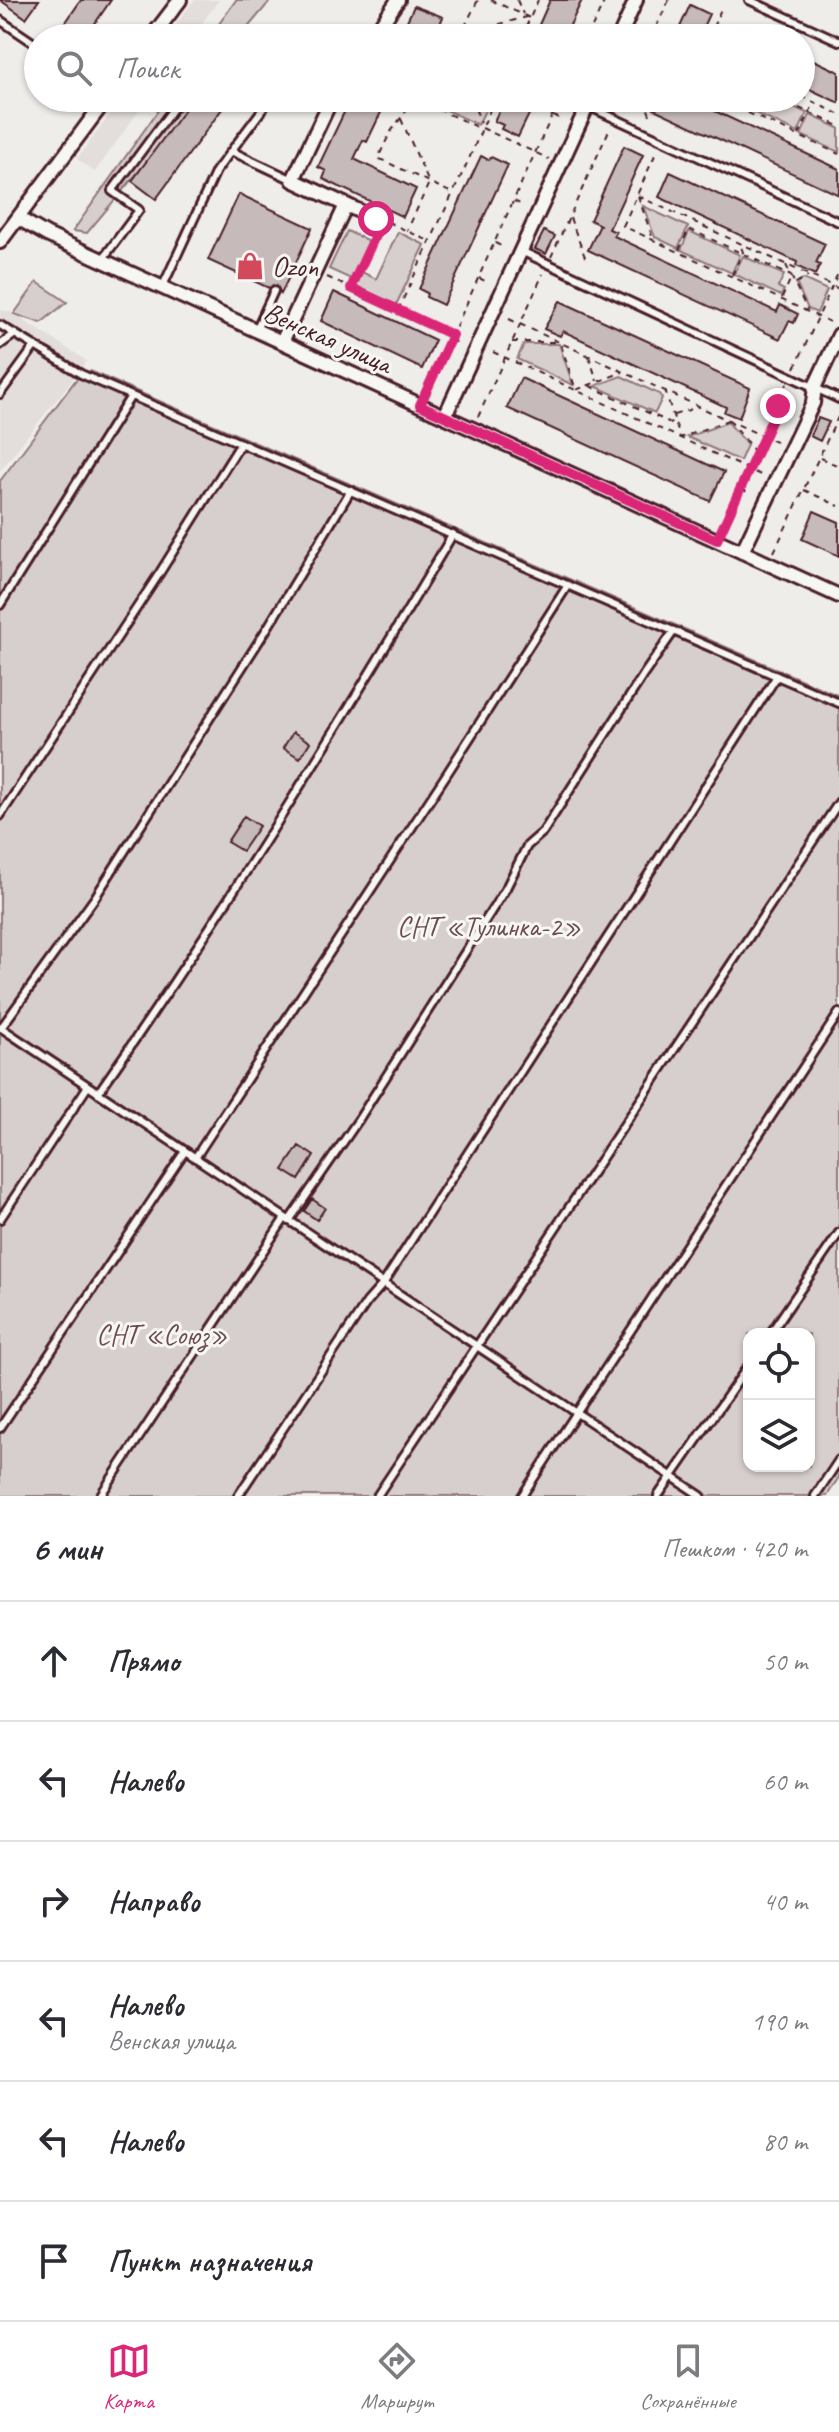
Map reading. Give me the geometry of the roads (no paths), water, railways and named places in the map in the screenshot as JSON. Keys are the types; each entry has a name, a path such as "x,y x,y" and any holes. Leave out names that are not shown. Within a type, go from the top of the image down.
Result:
{"street":[{"path":"162,24 180,0"},
{"path":"382,24 398,0"},
{"path":"625,24 636,0"},
{"path":"0,242 97,112"},
{"path":"325,112 293,180 376,219"},
{"path":"445,416 585,112"},
{"path":"282,342 346,205"},
{"name":"Венская улица","path":"18,218 47,235 162,288 839,596"},
{"path":"742,552 813,403 815,386 839,335"}],"lane":[{"path":"749,0 802,24"},
{"path":"0,20 24,36"},
{"path":"815,30 839,41"},
{"path":"102,260 139,210 112,191 171,112"},
{"path":"162,288 216,171 260,112"},
{"path":"611,112 839,222"},
{"path":"231,151 293,180"},
{"path":"521,251 839,399"},
{"path":"256,330 274,291"},
{"path":"0,325 81,374 839,703"},
{"path":"0,345 15,334"},
{"path":"0,394 35,346"},
{"path":"0,605 131,396"},
{"path":"0,816 151,587 241,443"},
{"path":"351,490 268,627 94,899 1,1028 701,1496"},
{"path":"98,1093 318,762 453,534"},
{"path":"195,1158 568,585"},
{"path":"100,1496 359,1119 506,888 527,846 543,832 674,631"},
{"path":"238,1496 367,1302 383,1284 777,676"},
{"path":"377,1496 839,802"},
{"path":"522,1496 839,1013"},
{"path":"0,1219 88,1086"},
{"path":"0,1428 185,1151"},
{"path":"774,1328 839,1233"},
{"path":"658,1496 743,1374"},
{"path":"815,1496 839,1460"}],"place":[{"name":"Ozon","path":"250,266"}],"park label":[{"name":"СНТ «Тулинка-2»","path":"489,926"},
{"name":"СНТ «Союз»","path":"162,1334"}]}
